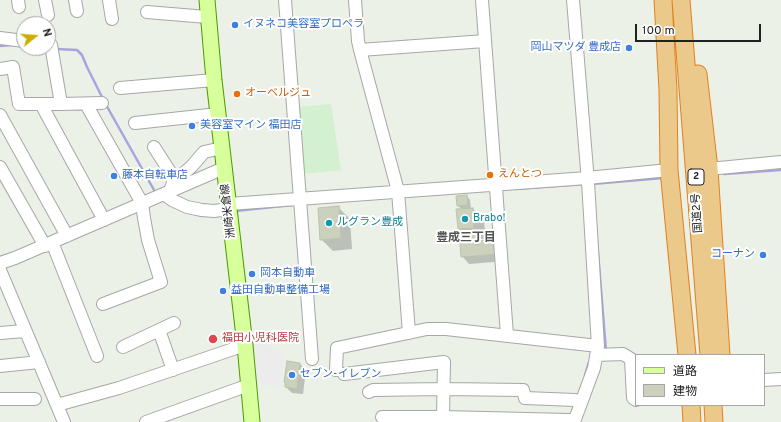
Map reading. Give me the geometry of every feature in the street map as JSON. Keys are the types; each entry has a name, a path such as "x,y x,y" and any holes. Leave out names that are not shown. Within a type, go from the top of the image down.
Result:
{"highway":[{"path":"663,0 668,90 669,170 687,354"},
{"name":"国道2号","path":"671,0 698,354"},
{"name":"国道2号","path":"681,0 709,354"},
{"path":"691,0 699,137 694,152"},
{"path":"693,26 709,169 721,354"},
{"path":"668,90 683,246 695,306"},
{"path":"691,406 692,422"},
{"path":"701,406 703,422"},
{"path":"713,406 714,422"},
{"path":"725,406 726,422"}],"main road":[{"name":"洲崎米倉線","path":"206,0 245,345 252,422"}],"street":[{"path":"45,0 48,15"},
{"path":"109,0 112,19"},
{"path":"285,0 312,359"},
{"path":"356,0 358,41 398,195 408,333"},
{"path":"482,0 500,186 507,335"},
{"path":"382,417 443,416 572,421 578,401 594,368 598,351 588,182 573,0"},
{"path":"147,12 208,16"},
{"path":"0,38 16,40"},
{"path":"360,50 485,41"},
{"path":"52,56 61,104"},
{"path":"0,69 13,67 18,104 102,103"},
{"path":"120,88 214,80"},
{"path":"41,104 104,220"},
{"path":"86,104 142,203 148,240 161,282 103,304"},
{"path":"135,122 218,114"},
{"path":"0,115 67,236"},
{"path":"154,147 172,175 169,189 172,200 187,207 214,211 229,206 301,203 500,186 588,182 669,170"},
{"path":"169,189 204,152 222,148"},
{"path":"709,169 781,162"},
{"path":"0,167 48,244 97,356"},
{"path":"0,263 104,220 169,189 224,168"},
{"path":"0,270 64,422"},
{"path":"123,346 174,323"},
{"path":"443,416 444,362 340,372 337,348 436,328 507,335 623,354 631,359 635,399"},
{"path":"159,330 173,370"},
{"path":"0,333 25,331"},
{"path":"57,405 119,388 245,345"},
{"path":"0,366 39,362"},
{"path":"765,380 781,379"},
{"path":"146,422 249,384"},
{"path":"369,392 373,390 444,389 523,390 525,398 578,401"},
{"path":"0,399 35,399"}],"green space":[{"path":"331,104 341,170 302,174 297,107"}],"shaded area":[{"path":"248,338 285,352 281,387 252,384"}],"building":[{"path":"467,195 468,205 457,206 456,196"},
{"name":"ルグラン豊成","path":"339,206 341,238 320,240 318,208"},
{"name":"Brabo!","path":"473,208 474,228 458,229 456,209"},
{"path":"475,232 476,245 479,245 478,241 498,239 499,254 461,257 459,233"},
{"path":"287,361 300,363 297,389 285,387 284,382"}],"waterway":[{"path":"0,46 12,45"},
{"path":"56,49 77,50 82,55 103,99"},
{"path":"105,103 154,190"},
{"path":"724,174 781,170"},
{"path":"592,184 663,178"},
{"path":"515,189 585,184"},
{"path":"235,211 292,205"},
{"path":"190,213 202,216"},
{"path":"597,240 606,351"},
{"path":"585,375 589,362"}],"place":[{"name":"イヌネコ美容室プロペラ","path":"235,25"},
{"name":"岡山マツダ 豊成店","path":"629,48"},
{"name":"オーベルジュ","path":"237,94"},
{"name":"美容室マイン 福田店","path":"192,126"},
{"name":"えんとつ","path":"490,175"},
{"name":"藤本自転車店","path":"114,176"},
{"name":"Brabo!","path":"465,219"},
{"name":"ルグラン豊成","path":"329,223"},
{"name":"コーナン","path":"763,255"},
{"name":"岡本自動車","path":"252,274"},
{"name":"益田自動車整備工場","path":"223,291"},
{"name":"福田小児科医院","path":"213,339"},
{"name":"セブン-イレブン","path":"292,375"}],"district":[{"name":"豊成三丁目","path":"466,239"}]}
